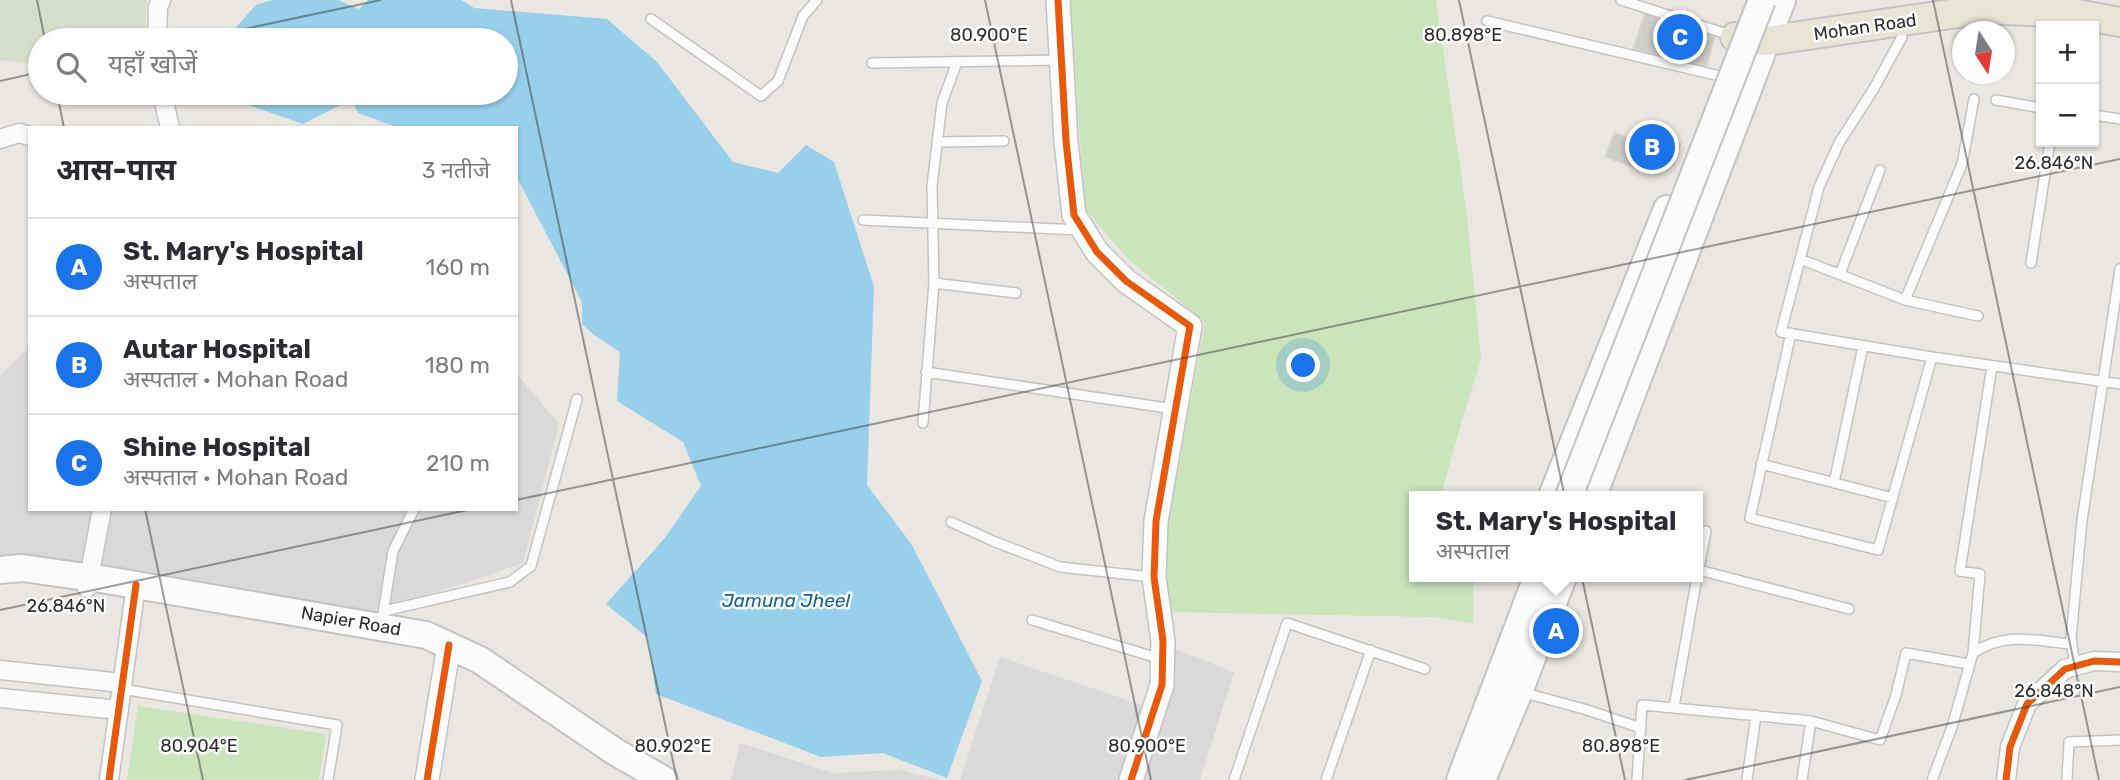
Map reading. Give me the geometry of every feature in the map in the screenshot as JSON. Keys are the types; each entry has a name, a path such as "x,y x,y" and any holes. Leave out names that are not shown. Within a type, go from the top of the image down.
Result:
{"main road":[{"path":"1554,491 1749,0"},
{"path":"1571,491 1762,0"},
{"path":"1595,491 1782,0"},
{"name":"Mohan Road","path":"1735,37 1766,41 1985,9 2070,20 2120,22"},
{"name":"Napier Road","path":"0,570 22,568 88,584 135,591 382,619 426,635 448,652 480,660 654,779"},
{"path":"0,581 88,584"},
{"path":"1442,780 1518,582"},
{"path":"1460,780 1535,582"},
{"path":"1482,780 1561,582"},
{"path":"135,591 419,644 448,652"}],"street":[{"path":"157,28 160,0"},
{"path":"1058,0 1066,141 1074,215 1097,252 1126,281 1190,326 1156,521 1154,577 1163,641 1162,685 1131,780"},
{"path":"165,105 170,126"},
{"path":"0,139 19,133 28,135"},
{"path":"88,584 102,511"},
{"path":"109,780 135,591"},
{"path":"427,780 448,652"},
{"path":"2006,780 2011,747 2026,704 2065,669 2094,661 2120,662"},
{"path":"0,670 122,686"},
{"path":"0,698 119,710"}],"lane":[{"path":"651,19 761,96 779,81 803,16 817,0"},
{"path":"1621,0 1735,37"},
{"path":"1487,21 1720,76"},
{"path":"1900,22 1902,37 1873,90 1839,143 1819,187 1781,332 2120,384"},
{"path":"872,63 1061,60"},
{"path":"923,424 934,283 932,186 942,103 957,62"},
{"path":"1905,300 1962,164 1974,99"},
{"path":"1996,100 2036,107"},
{"path":"2099,116 2120,119"},
{"path":"937,142 1004,141"},
{"path":"2031,264 2049,147"},
{"path":"1840,275 1880,170"},
{"path":"863,220 1084,231"},
{"path":"1800,259 1905,300 1978,316"},
{"path":"2075,666 2071,644 2082,520 2120,269"},
{"path":"934,283 1016,293"},
{"path":"1791,334 1751,518 1878,550 1932,357"},
{"path":"1834,483 1863,345"},
{"path":"1932,780 1952,727 1973,653 1980,574 1960,571 1992,366"},
{"path":"926,372 1176,409"},
{"path":"413,511 393,551 382,619 510,582 531,566 577,400"},
{"path":"1762,464 1893,498"},
{"path":"951,522 1060,566 1154,577"},
{"path":"1703,547 1706,531"},
{"path":"1703,575 1849,609"},
{"path":"1674,707 1697,582"},
{"path":"1032,620 1162,660"},
{"path":"1234,780 1287,623 1425,669"},
{"path":"1973,653 1989,642 2015,638 2071,644"},
{"path":"1326,780 1371,650"},
{"path":"1637,780 1642,705 1811,721 1880,740 1896,695 1906,653 1968,664"},
{"path":"122,686 337,725 328,780"},
{"path":"1519,692 1641,728"},
{"path":"1747,780 1756,715"},
{"path":"1802,780 1811,721"},
{"path":"2067,780 2069,742 2120,740"}],"shaded area":[{"path":"28,349 28,511 518,511 518,375 559,424 523,563 375,611 32,555 0,558 0,375"},
{"path":"1169,647 1234,672 1200,780 960,780 1000,657 1145,706"},
{"path":"740,743 834,773 901,770 941,780 731,780"}],"green space":[{"path":"0,0 147,0 145,28 28,28 28,64 0,60"},
{"path":"1070,0 1436,0 1467,215 1481,360 1442,491 1409,491 1409,582 1474,582 1473,623 1433,617 1169,612 1166,533 1205,322 1128,259 1085,209"},
{"path":"138,706 326,734 319,780 127,780"}],"water":[{"name":"Jamuna Jheel","path":"272,0 338,0 359,9 368,0 461,0 474,8 607,19 657,62 733,162 778,173 806,145 834,162 874,287 867,485 912,545 982,681 947,778 883,753 821,757 656,694 648,638 606,604 664,539 701,486 683,442 617,401 620,352 582,324 582,302 518,180 518,126 394,126 358,113 355,105 518,105 518,28 235,28 256,5"},
{"name":"Jamuna Jheel","path":"248,105 340,105 303,124"}],"building":[{"path":"1646,11 1716,33 1705,70 1634,48"},
{"path":"1614,133 1655,147 1659,137 1680,144 1673,165 1645,155 1640,169 1606,157"},
{"path":"1555,613 1574,620 1565,646 1546,639"}],"cycle path":[{"path":"1058,0 1066,141 1074,215 1097,252 1126,281 1190,326 1156,521 1154,577 1163,641 1162,685 1131,780"},
{"path":"109,780 136,585"},
{"path":"427,780 449,645"},
{"path":"2006,780 2010,747 2027,704 2065,669 2094,661 2120,662"}],"place":[{"name":"Shine Hospital","path":"1680,37"},
{"name":"Autar Hospital","path":"1652,147"},
{"name":"St. Mary's Hospital","path":"1556,631"}]}
